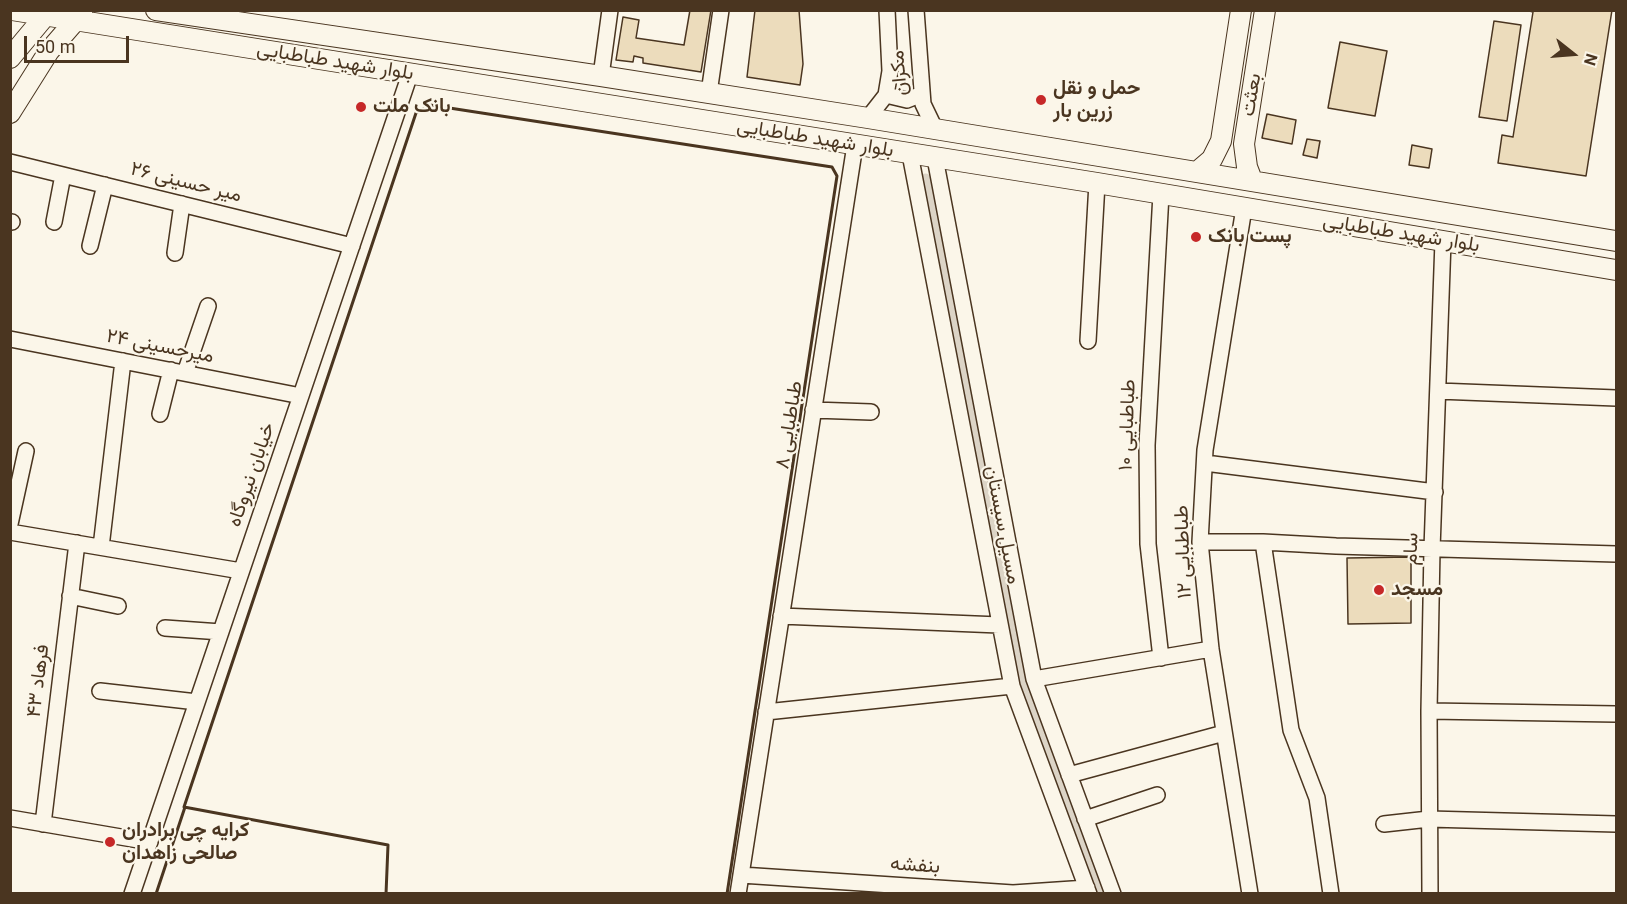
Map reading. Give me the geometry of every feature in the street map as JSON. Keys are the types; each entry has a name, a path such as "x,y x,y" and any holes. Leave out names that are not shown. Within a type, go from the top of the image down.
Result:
{"main road":[{"name":"بلوار شهید طباطبایی","path":"12,10 79,16 410,74 1097,183 1617,270"},
{"name":"بعثت","path":"1198,171 1212,159 1221,141 1241,10"},
{"name":"بعثت","path":"1252,180 1247,167 1244,144 1265,10"},
{"name":"بلوار شهید طباطبایی","path":"169,12 868,118 1617,241"},
{"path":"11,58 47,13"},
{"path":"10,113 49,51 79,16"},
{"path":"11,58 24,53 31,56 37,68"},
{"path":"1221,141 1244,144"},
{"path":"1097,183 1099,155"}],"street":[{"path":"600,76 610,10"},
{"path":"709,93 721,10"},
{"name":"مکران","path":"868,118 886,95 890,71 888,10"},
{"name":"مکران","path":"916,10 923,104 935,129"},
{"name":"خیابان نیروگاه","path":"133,891 410,74"},
{"path":"886,95 907,100 922,94"},
{"name":"طباطبایی ۸","path":"738,894 855,146"},
{"name":"مسیل سیستان","path":"910,154 1012,686 1088,891"},
{"name":"مسیل سیستان","path":"935,158 1034,679 1113,894"},
{"name":"میر حسینی ۲۶","path":"10,162 352,246"},
{"path":"54,222 63,175"},
{"path":"1088,341 1097,183"},
{"path":"90,246 105,185"},
{"name":"طباطبایی ۱۰","path":"1161,194 1147,445 1148,544 1161,657"},
{"path":"175,253 183,204"},
{"name":"طباطبایی ۱۲","path":"1244,208 1204,463 1200,542 1210,649 1250,894"},
{"name":"سام","path":"1430,894 1429,711 1432,549 1443,241"},
{"path":"160,414 208,306"},
{"name":"میرحسینی ۲۴","path":"11,341 301,396"},
{"path":"101,547 123,361"},
{"path":"1438,391 1617,398"},
{"path":"813,410 871,412"},
{"path":"10,524 26,451"},
{"path":"1204,463 1435,492"},
{"path":"10,532 241,571"},
{"path":"1200,542 1263,542 1617,554"},
{"path":"1263,542 1291,730 1317,798 1331,894"},
{"name":"فرهاد ۴۳","path":"43,824 77,543"},
{"path":"70,596 118,606"},
{"path":"781,616 999,625"},
{"path":"165,628 220,632"},
{"path":"1034,679 1210,649"},
{"path":"766,712 1012,686"},
{"path":"100,691 197,702"},
{"path":"1429,711 1617,714"},
{"path":"1069,775 1224,733"},
{"path":"1085,819 1157,795"},
{"path":"10,818 150,842"},
{"path":"1384,824 1429,819 1617,824"},
{"name":"بنفشه","path":"741,875 1013,893 1088,891"}],"building":[{"path":"690,10 711,10 701,72 643,63 643,58 634,56 633,62 616,60 623,17 639,20 636,38 684,45"},
{"path":"755,10 799,10 803,64 800,85 747,77"},
{"path":"1526,10 1612,10 1586,176 1498,163 1502,135 1513,137 1533,12"},
{"path":"1494,21 1521,25 1507,121 1479,117"},
{"path":"1340,42 1387,51 1375,116 1328,108"},
{"path":"1267,114 1296,120 1292,144 1262,138"},
{"path":"1307,139 1320,141 1317,158 1303,155"},
{"path":"1412,145 1432,149 1429,168 1409,165"},
{"name":"مسجد","path":"1411,557 1411,623 1348,624 1347,558"}],"waterway":[{"path":"925,181 1021,683 1037,730 1102,894"}],"wall":[{"path":"386,894 388,845 184,807 416,113 430,105 832,167 837,176 727,894"},
{"path":"156,894 185,807"}],"place":[{"name":"حمل و نقل زرین بار","path":"1041,100"},
{"name":"بانک ملت","path":"361,107"},
{"name":"پست بانک","path":"1196,237"},
{"name":"مسجد","path":"1379,590"},
{"name":"کرایه چی برادران صالحی زاهدان","path":"110,842"}]}
